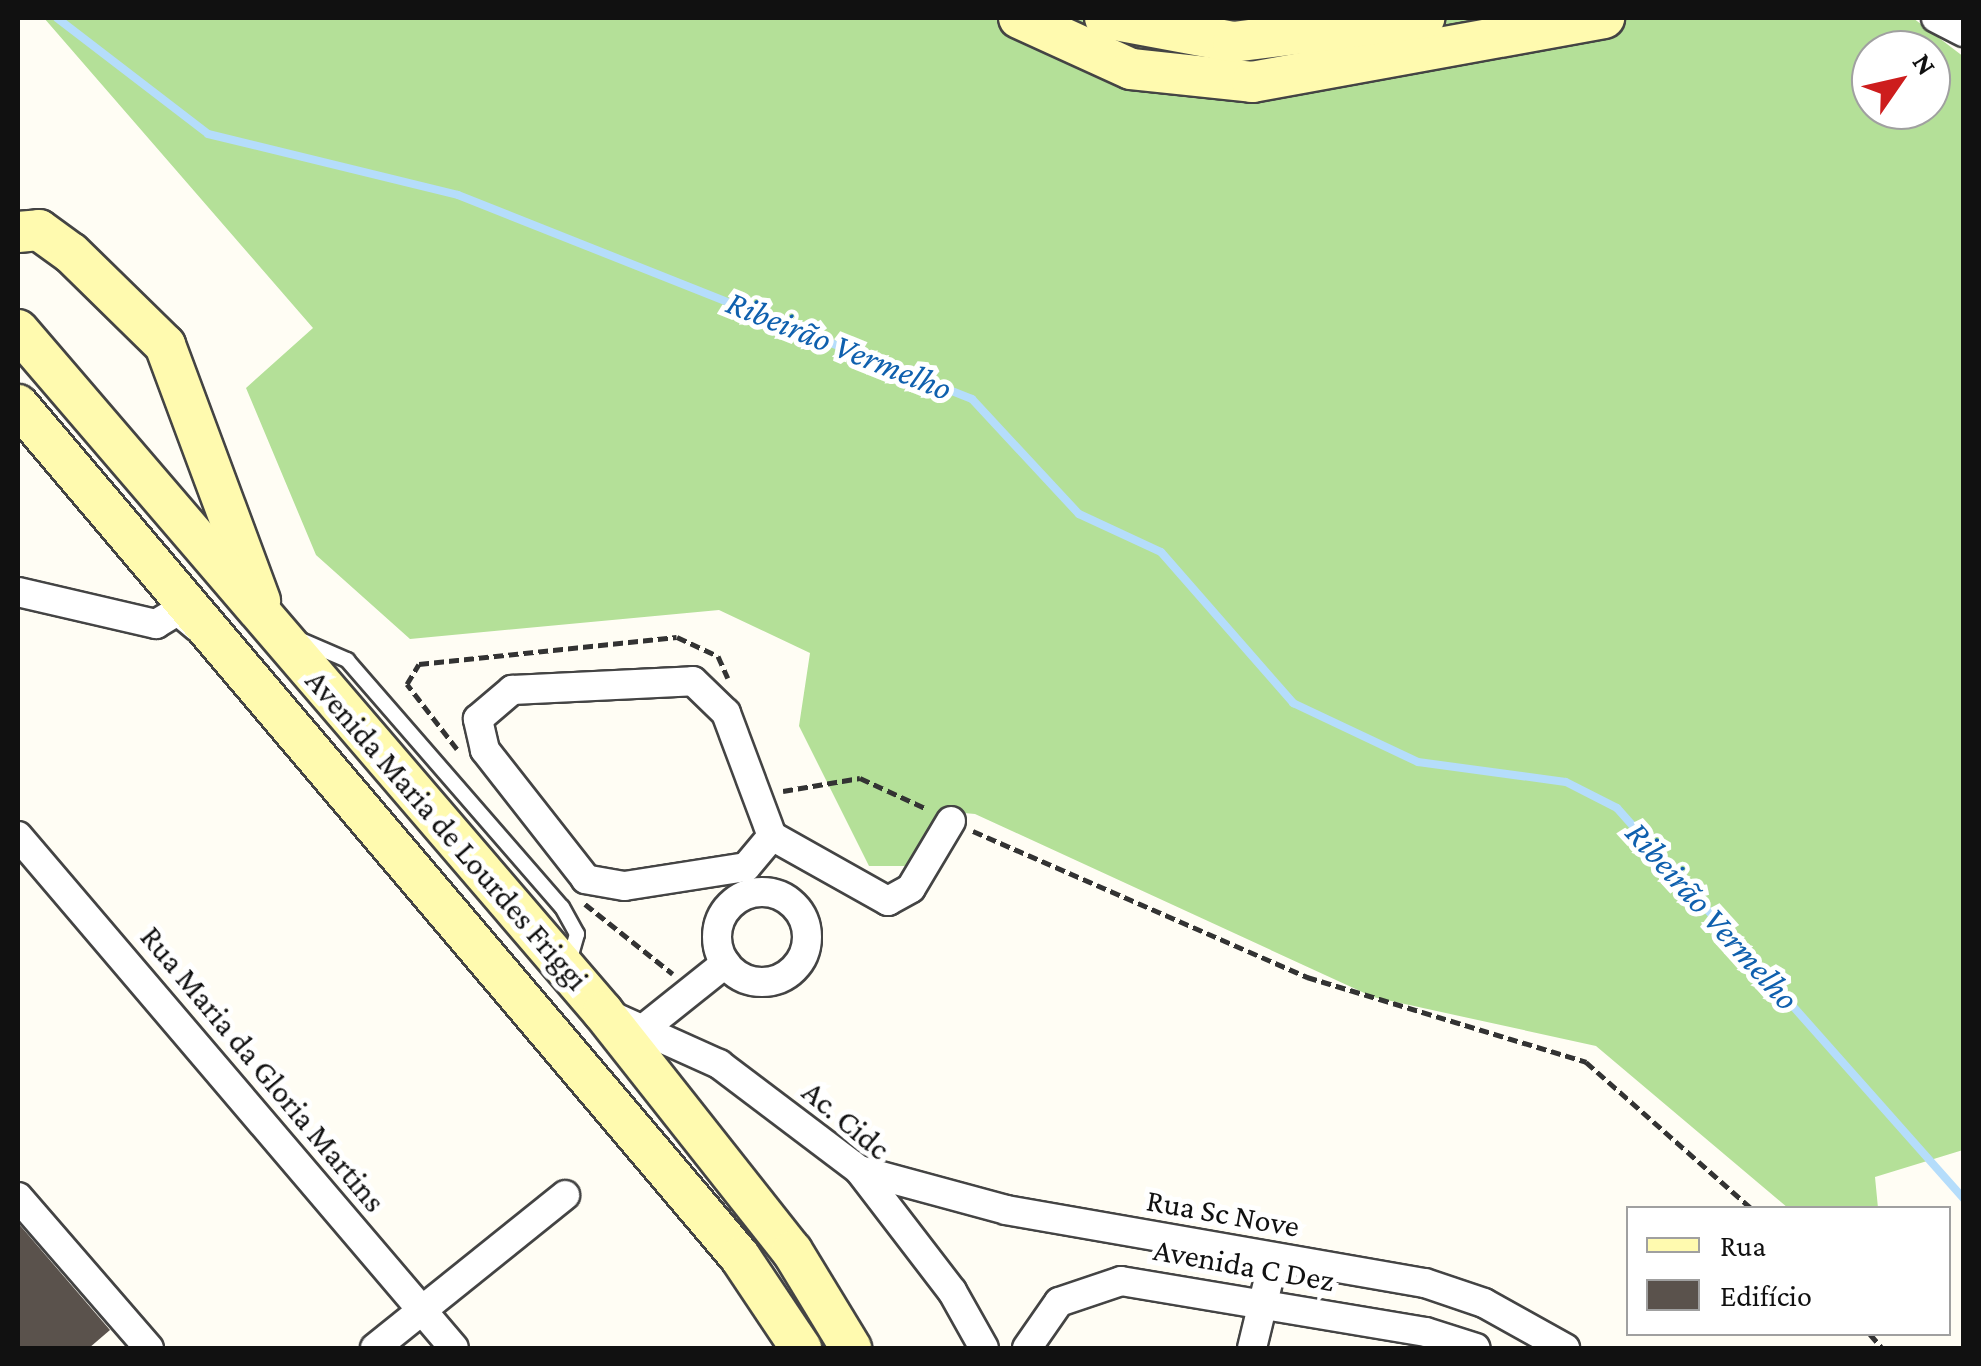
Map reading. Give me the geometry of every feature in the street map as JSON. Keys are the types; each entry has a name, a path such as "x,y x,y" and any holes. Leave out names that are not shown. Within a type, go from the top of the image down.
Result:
{"street":[{"path":"1019,18 1131,69 1252,82 1604,18"},
{"path":"1105,18 1233,42 1424,18"},
{"path":"1936,18 1962,24"},
{"path":"25,227 106,282 165,345 196,408 273,627"},
{"name":"Avenida Maria de Lourdes Friggi","path":"18,330 604,1012 792,1251 851,1348"},
{"name":"Avenida Maria de Lourdes Friggi","path":"18,404 197,627 241,660 740,1257 801,1348"},
{"path":"197,627 202,588 220,567"},
{"path":"18,592 156,624 241,660"},
{"path":"156,624 178,611 197,627"},
{"path":"759,885 799,910 808,934 794,970 758,982 726,963 717,939 722,914 759,885 772,836 726,712 693,681 512,690 484,704 478,736 485,750 586,879 624,886 759,885 829,869"},
{"path":"772,836 876,897 902,897 952,821"},
{"name":"Rua Maria da Gloria Martins","path":"18,836 454,1348"},
{"path":"642,1030 726,963"},
{"name":"Ac. Cidc","path":"604,1012 719,1064 859,1170 952,1290 984,1348"},
{"name":"Rua Sc Nove","path":"859,1170 1006,1210 1458,1292 1565,1348"},
{"path":"374,1348 565,1195"},
{"path":"18,1197 149,1348"},
{"path":"1252,1348 1274,1258"},
{"name":"Avenida C Dez","path":"1027,1348 1050,1310 1094,1285 1136,1282 1262,1302 1476,1348"}],"path":[{"path":"464,759 407,684 419,664 677,637 718,656 734,690"},
{"path":"774,774 782,791 805,794 860,778 1306,976 1586,1062 1750,1206"},
{"path":"572,889 609,931 669,967 685,998"}],"green space":[{"path":"44,18 1913,18 1929,30 1851,30 1851,130 1951,130 1951,47 1964,57 1963,1150 1875,1177 1878,1206 1786,1206 1596,1046 1373,997 975,814 942,811 926,866 869,866 799,726 810,653 719,610 410,639 316,555 246,388 313,328"}],"building":[{"path":"18,1223 110,1330 89,1348 18,1348"}],"waterway":[{"name":"Ribeirão Vermelho","path":"57,18 208,134 458,195 972,399 1079,514 1161,552 1293,703 1418,762 1566,782 1617,808 1964,1199"}]}
